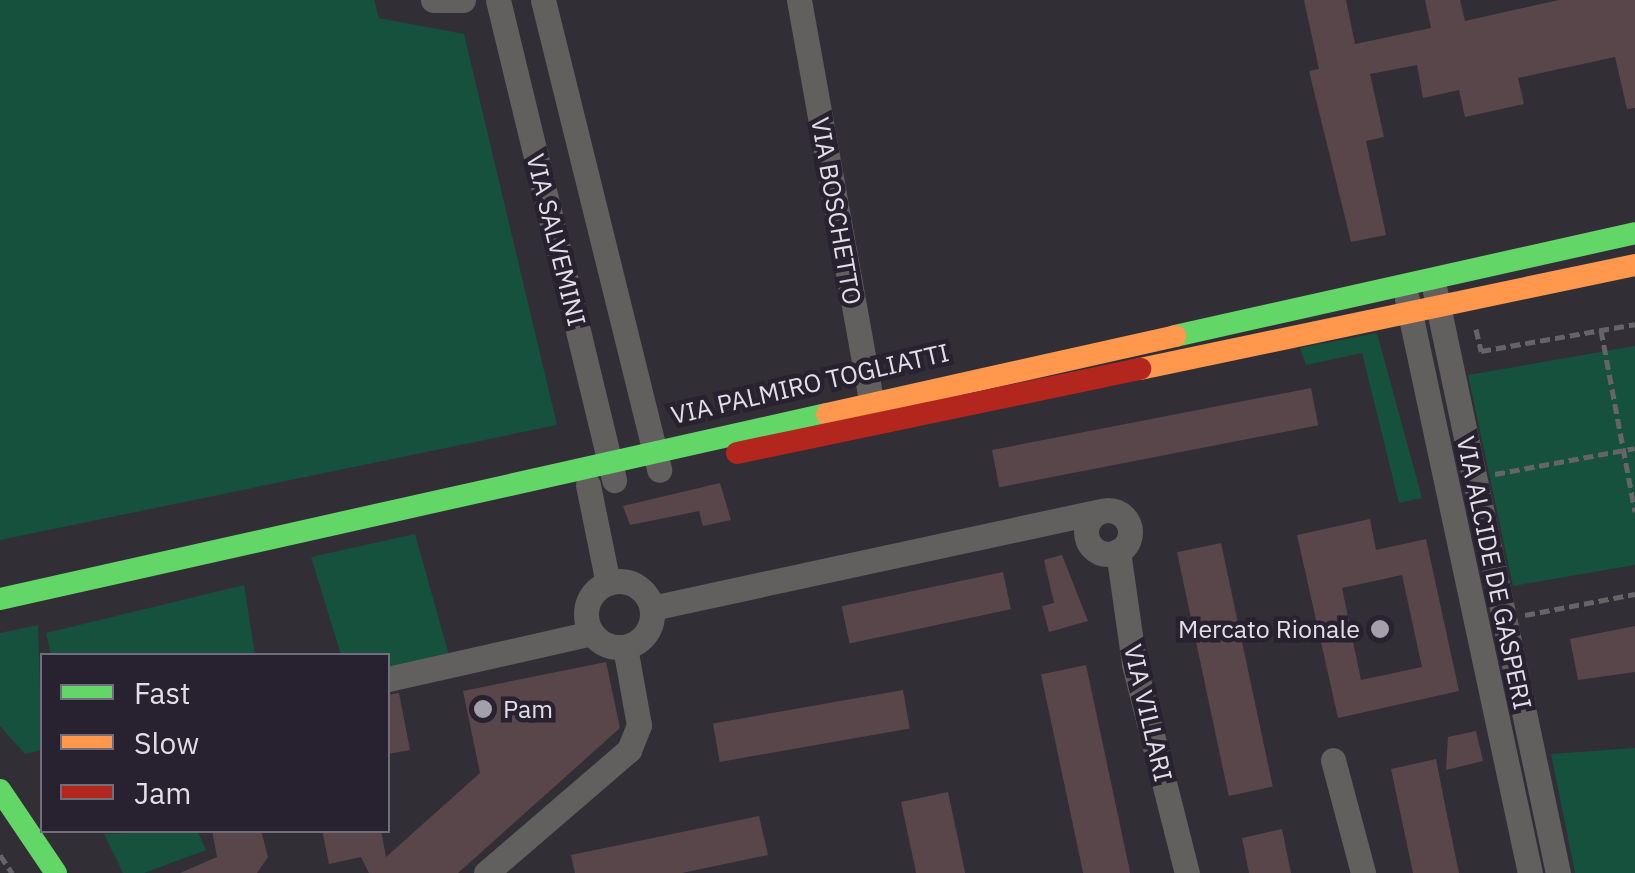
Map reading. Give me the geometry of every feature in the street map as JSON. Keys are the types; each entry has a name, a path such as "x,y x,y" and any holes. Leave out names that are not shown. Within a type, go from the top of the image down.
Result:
{"street":[{"path":"433,0 435,7 463,0"},
{"name":"VIA SALVEMINI","path":"498,0 611,468"},
{"name":"VIA SALVEMINI","path":"544,0 656,459"},
{"name":"VIA BOSCHETTO","path":"799,0 872,410"},
{"name":"VIA PALMIRO TOGLIATTI","path":"0,598 656,459 1403,280 1635,233"},
{"name":"VIA PALMIRO TOGLIATTI","path":"872,410 1410,315 1635,265"},
{"name":"VIA ALCIDE DE GASPERI","path":"1431,274 1558,873"},
{"name":"VIA ALCIDE DE GASPERI","path":"1403,280 1530,873"},
{"name":"VIA PALMIRO TOGLIATTI","path":"0,620 588,485 611,468"},
{"path":"588,485 608,583"},
{"name":"VIA VILLARI","path":"652,608 1100,511 1127,522 1118,551 1134,664 1187,873"},
{"path":"592,632 590,599 608,583 632,584 652,608 646,634 625,646"},
{"path":"390,679 592,632 625,646"},
{"path":"486,873 629,750 639,725 625,646"},
{"path":"1334,760 1363,873"},
{"path":"0,790 56,873"}],"path":[{"path":"1470,302 1481,351 1635,324"},
{"path":"1601,330 1635,512"},
{"path":"1474,479 1635,448"},
{"path":"1504,620 1635,594"},
{"path":"0,855 12,873"}],"green space":[{"path":"0,0 374,0 379,18 464,34 557,425 0,540"},
{"path":"1377,333 1422,498 1399,503 1362,353 1306,365 1300,348"},
{"path":"1635,346 1635,565 1513,586 1468,375"},
{"path":"415,534 450,659 390,674 390,653 340,653 311,557"},
{"path":"244,585 255,653 51,653 46,633"},
{"path":"38,625 40,750 25,754 0,726 0,633"},
{"path":"1635,748 1635,873 1575,873 1551,754"},
{"path":"198,833 206,850 144,873 123,873 104,834"}],"building":[{"path":"1304,0 1346,0 1355,44 1431,28 1425,0 1460,0 1465,21 1559,0 1635,0 1635,108 1627,109 1615,57 1518,78 1524,104 1465,117 1459,90 1423,98 1417,65 1370,74 1384,137 1366,141 1386,235 1351,242 1309,71 1319,69"},
{"path":"1311,388 1318,425 999,487 992,450"},
{"path":"720,483 731,520 703,526 699,511 630,525 623,506"},
{"path":"1370,519 1376,550 1426,539 1459,691 1338,718 1297,535","holes":["1402,575 1422,667 1361,680 1342,588"]},
{"path":"1221,543 1273,787 1229,796 1177,552"},
{"path":"1062,555 1088,621 1049,632 1042,606 1054,603 1044,560"},
{"path":"1003,572 1011,609 850,643 842,606"},
{"path":"1635,626 1635,672 1578,680 1570,639"},
{"path":"606,662 620,728 458,873 369,873 361,857 329,864 323,833 382,833 386,857 480,773 463,691"},
{"path":"1086,665 1130,873 1083,873 1041,675"},
{"path":"903,690 910,728 720,762 713,724"},
{"path":"399,693 410,750 390,754 390,695"},
{"path":"1476,731 1483,761 1446,770 1448,737"},
{"path":"1436,759 1459,873 1413,873 1391,769"},
{"path":"948,792 965,873 916,873 901,802"},
{"path":"759,816 768,855 682,873 575,873 571,855"},
{"path":"1282,829 1291,873 1249,873 1242,838"},
{"path":"213,833 262,833 268,857 257,873 180,873 217,857"}],"traffic: fast":[{"path":"1175,336 1635,233"},
{"path":"0,599 827,414"},
{"path":"0,790 56,873"}],"traffic: slow":[{"path":"1140,369 1635,265"},
{"path":"827,414 1175,336"}],"traffic: jam":[{"path":"737,453 1140,369"}],"place":[{"name":"Mercato Rionale","path":"1380,629"},
{"name":"Pam","path":"483,709"}]}
